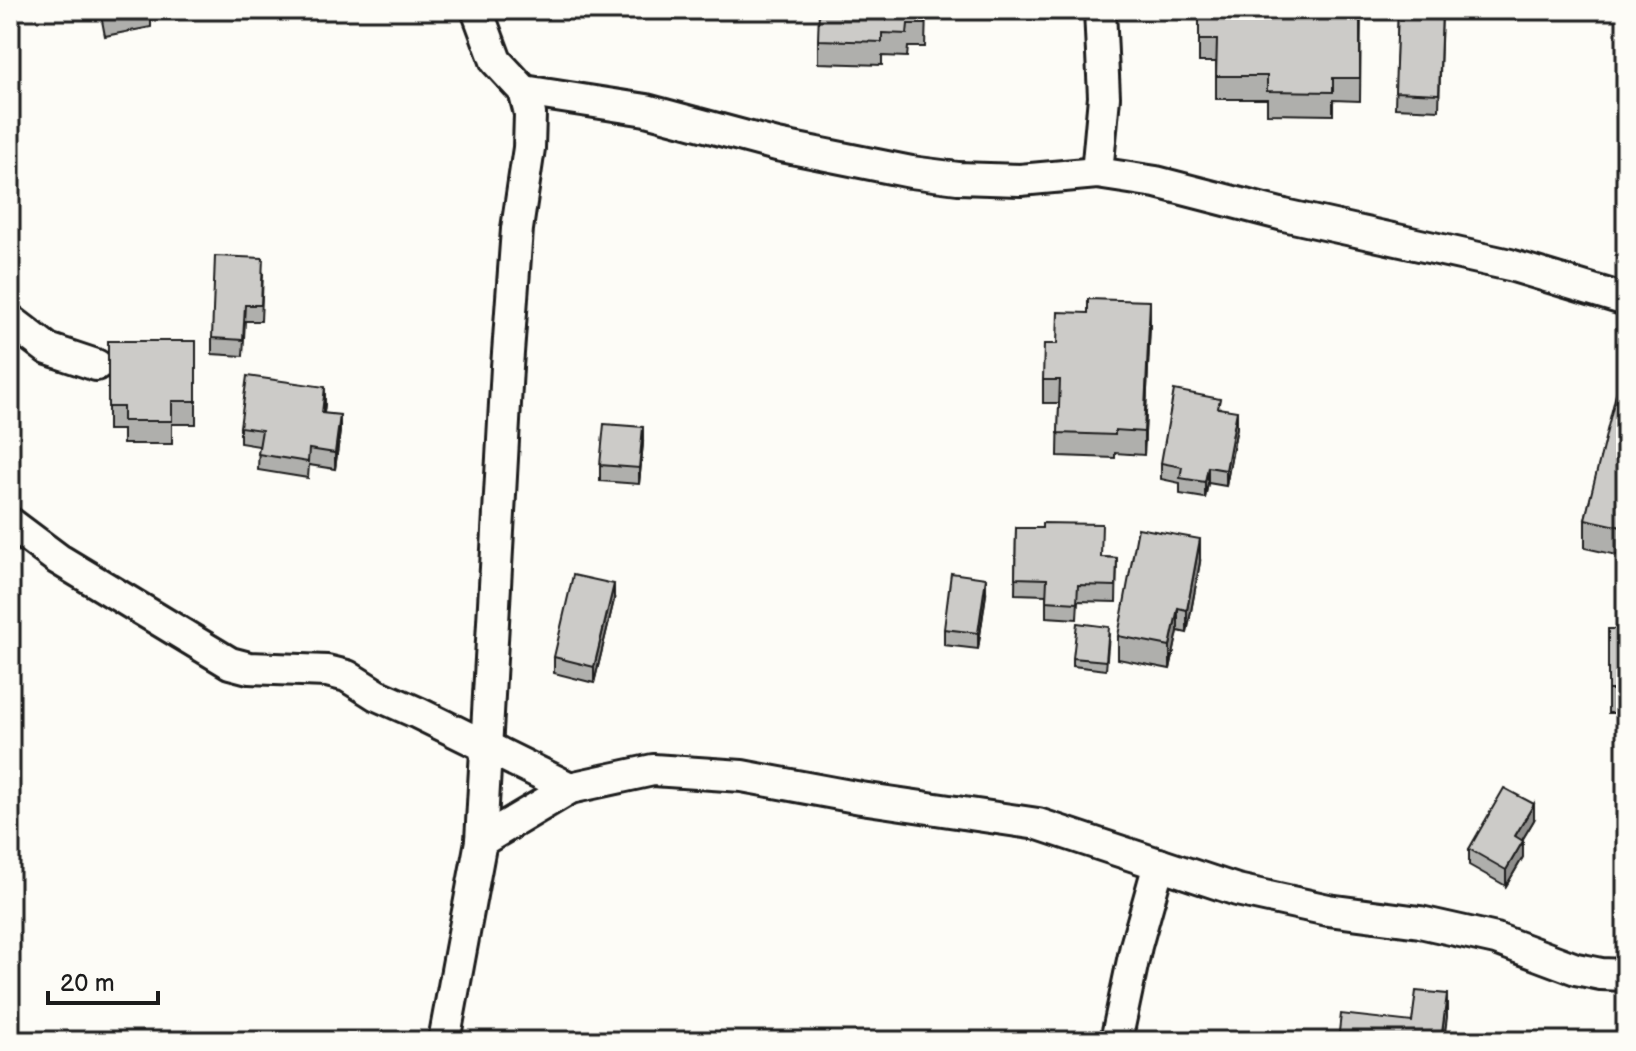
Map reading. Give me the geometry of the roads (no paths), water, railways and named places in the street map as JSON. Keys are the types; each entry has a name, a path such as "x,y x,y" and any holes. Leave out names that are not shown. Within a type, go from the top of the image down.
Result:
{"street":[{"path":"444,1041 481,841 516,244 529,148 530,114 524,91 496,61 477,10"},
{"path":"1097,173 1104,97 1100,10"},
{"path":"524,91 646,110 777,145 911,172 958,178 1020,180 1097,173 1156,182 1284,215 1510,265 1626,300"},
{"path":"10,320 48,349 96,365"},
{"path":"10,523 58,559 230,663 249,668 327,671 347,676 377,695 570,788"},
{"path":"481,841 570,788 653,770 742,776 861,798 1038,824 1237,890 1328,910 1420,922 1481,935 1576,969 1626,975"},
{"path":"1116,1041 1136,946 1159,864"}]}
